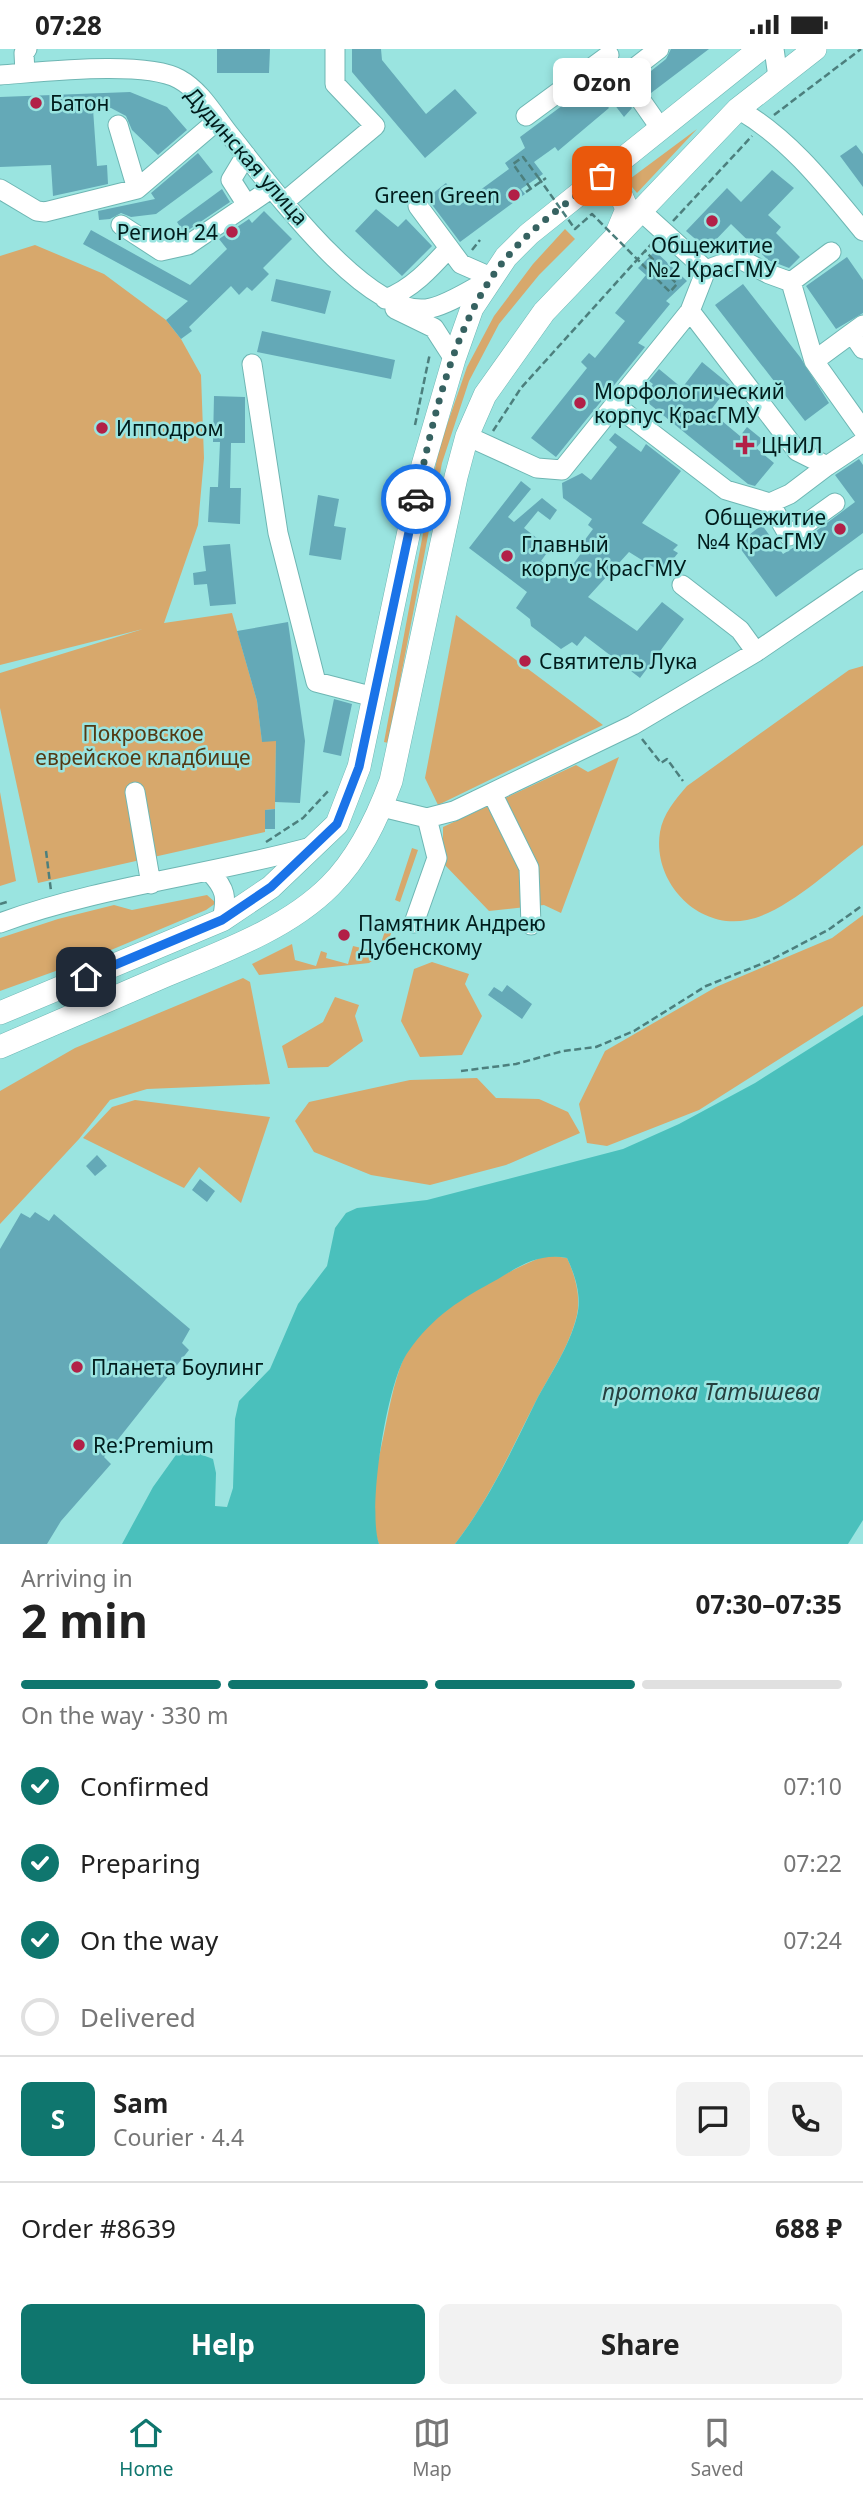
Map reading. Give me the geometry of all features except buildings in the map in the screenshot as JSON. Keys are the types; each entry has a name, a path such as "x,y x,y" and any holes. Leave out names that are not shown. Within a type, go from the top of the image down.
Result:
{"main road":[{"path":"0,1013 222,920 271,887 337,824 350,798 423,465 472,308 506,257 529,234 761,49"},
{"path":"0,1047 256,935 300,911 330,886 356,856 382,807 409,708 467,436 485,395 544,311 642,212 738,109 815,49"},
{"path":"582,191 599,183 620,191 627,209 617,236"}],"street":[{"path":"25,73 24,53 27,49"},
{"path":"121,225 161,251 188,244 247,205 278,195 375,126 335,84 335,49"},
{"path":"659,49 624,76 661,129"},
{"path":"774,49 778,77"},
{"path":"526,116 610,55"},
{"name":"Дудинская улица","path":"0,75 134,69 161,72 180,79 198,94 278,195 360,283 399,313 434,328 454,359"},
{"path":"738,109 764,123 818,176 863,231"},
{"path":"0,189 37,211 45,212 137,189 218,120"},
{"path":"118,125 137,189"},
{"path":"246,155 230,180 247,205"},
{"path":"418,206 455,256 494,278"},
{"path":"642,212 706,270"},
{"path":"791,282 831,252"},
{"path":"384,299 395,295 455,256"},
{"path":"467,436 537,468 562,470 690,311 706,270 738,258 791,282"},
{"path":"384,299 404,307 430,308 494,278"},
{"path":"791,282 814,361 863,430"},
{"path":"690,311 797,451 827,466"},
{"path":"814,361 859,335"},
{"path":"252,364 278,533 316,682 374,697"},
{"path":"615,405 726,490 770,503 790,494 863,442"},
{"path":"770,503 789,536 835,503"},
{"path":"382,807 427,818 454,811 492,793 633,725 756,652 863,579"},
{"path":"682,585 740,630 756,652"},
{"path":"135,792 151,884"},
{"path":"492,793 529,868 531,925"},
{"path":"414,923 437,858 427,818"},
{"path":"0,923 40,908 210,872 318,845"},
{"path":"210,872 224,887 226,900 222,920"}],"path":[{"path":"490,448 494,429 521,388 764,123 861,49"},
{"path":"531,189 513,164 523,157 575,229 592,214 670,292 677,284 645,251"},
{"path":"526,192 546,178"},
{"path":"455,256 480,240"},
{"path":"414,429 431,349"},
{"path":"633,725 661,763 667,759 683,782"},
{"path":"264,842 303,818 331,788"},
{"path":"46,851 51,891"},
{"path":"461,1071 516,1065 563,1051 596,1047 634,1031 706,986 781,955 828,930 863,905"}],"green space":[{"path":"697,129 637,193 627,181"},
{"path":"565,229 575,239 539,275 499,324 469,381 442,463 388,743 384,742 439,448 467,367 494,316 533,264"},
{"name":"Покровское еврейское кладбище","path":"35,245 104,274 166,320 181,339 201,375 204,458 198,525 164,623 232,613 257,701 262,741 276,741 275,809 265,810 265,832 38,883 0,708 0,673 143,629 0,665 0,256"},
{"path":"456,615 603,725 438,805 425,778"},
{"path":"863,666 863,845 792,899 762,916 729,921 711,917 695,909 671,884 663,868 659,850 660,832 670,808 687,786 849,670"},
{"path":"619,757 561,913 544,905 489,911 443,863 443,827 576,765 588,772"},
{"path":"0,792 16,881 0,886"},
{"path":"412,848 418,850 400,902 395,900"},
{"path":"207,895 216,903 206,910 92,958 0,991 0,938 58,919 114,905 132,910"},
{"path":"863,915 863,1006 699,1110 607,1146 587,1143 579,1104 605,1051 716,987 832,938"},
{"path":"389,919 395,921 385,952 369,963 259,975 252,964 292,944 295,960 316,966 321,951 327,953 326,958 348,964 353,946 378,952"},
{"path":"432,962 469,974 465,984 482,1016 462,1055 420,1057 401,1021 414,969"},
{"path":"243,978 250,982 270,1084 147,1089 110,1100 79,1139 0,1224 0,1091 75,1048"},
{"path":"335,997 359,1005 355,1016 363,1041 328,1067 288,1068 282,1046 323,1022"},
{"path":"477,1078 496,1098 539,1099 568,1112 580,1133 506,1165 430,1185 371,1175 314,1152 295,1121 309,1102 410,1080"},
{"path":"135,1100 270,1117 241,1203 199,1167 184,1188 83,1138 112,1107"},
{"path":"547,1255 567,1258 576,1286 577,1315 564,1350 489,1493 455,1544 379,1544 373,1507 375,1481 391,1399 405,1355 415,1339 448,1309 489,1283"}],"water":[{"name":"протока Татышева","path":"863,1015 863,1520 848,1544 455,1544 499,1475 574,1328 579,1301 573,1271 567,1258 548,1257 523,1265 460,1301 427,1328 408,1352 393,1389 381,1446 376,1503 379,1544 122,1544 153,1487 178,1452 192,1451 213,1459 216,1473 215,1506 227,1507 233,1488 235,1419 239,1401 270,1369 298,1304 327,1266 335,1228 346,1213 357,1208 427,1200 623,1149 679,1124 755,1083"}],"way so far":[{"path":"416,499 423,465 454,359 472,308 506,257 529,234 602,176"}],"place":[{"name":"Батон","path":"36,103"},
{"name":"Ozon","path":"602,176"},
{"name":"Green Green","path":"514,195"},
{"name":"Общежитие №2 КрасГМУ","path":"712,221"},
{"name":"Регион 24","path":"232,232"},
{"name":"Морфологический корпус КрасГМУ","path":"580,403"},
{"name":"Ипподром","path":"102,428"},
{"name":"ЦНИЛ","path":"745,445"},
{"name":"Общежитие №4 КрасГМУ","path":"840,529"},
{"name":"Главный корпус КрасГМУ","path":"507,556"},
{"name":"Святитель Лука","path":"525,661"},
{"name":"Памятник Андрею Дубенскому","path":"344,935"},
{"name":"Планета Боулинг","path":"77,1367"},
{"name":"Re:Premium","path":"79,1445"}],"route":[{"path":"86,977 222,920 271,887 337,824 350,798 359,767 416,499"}]}
